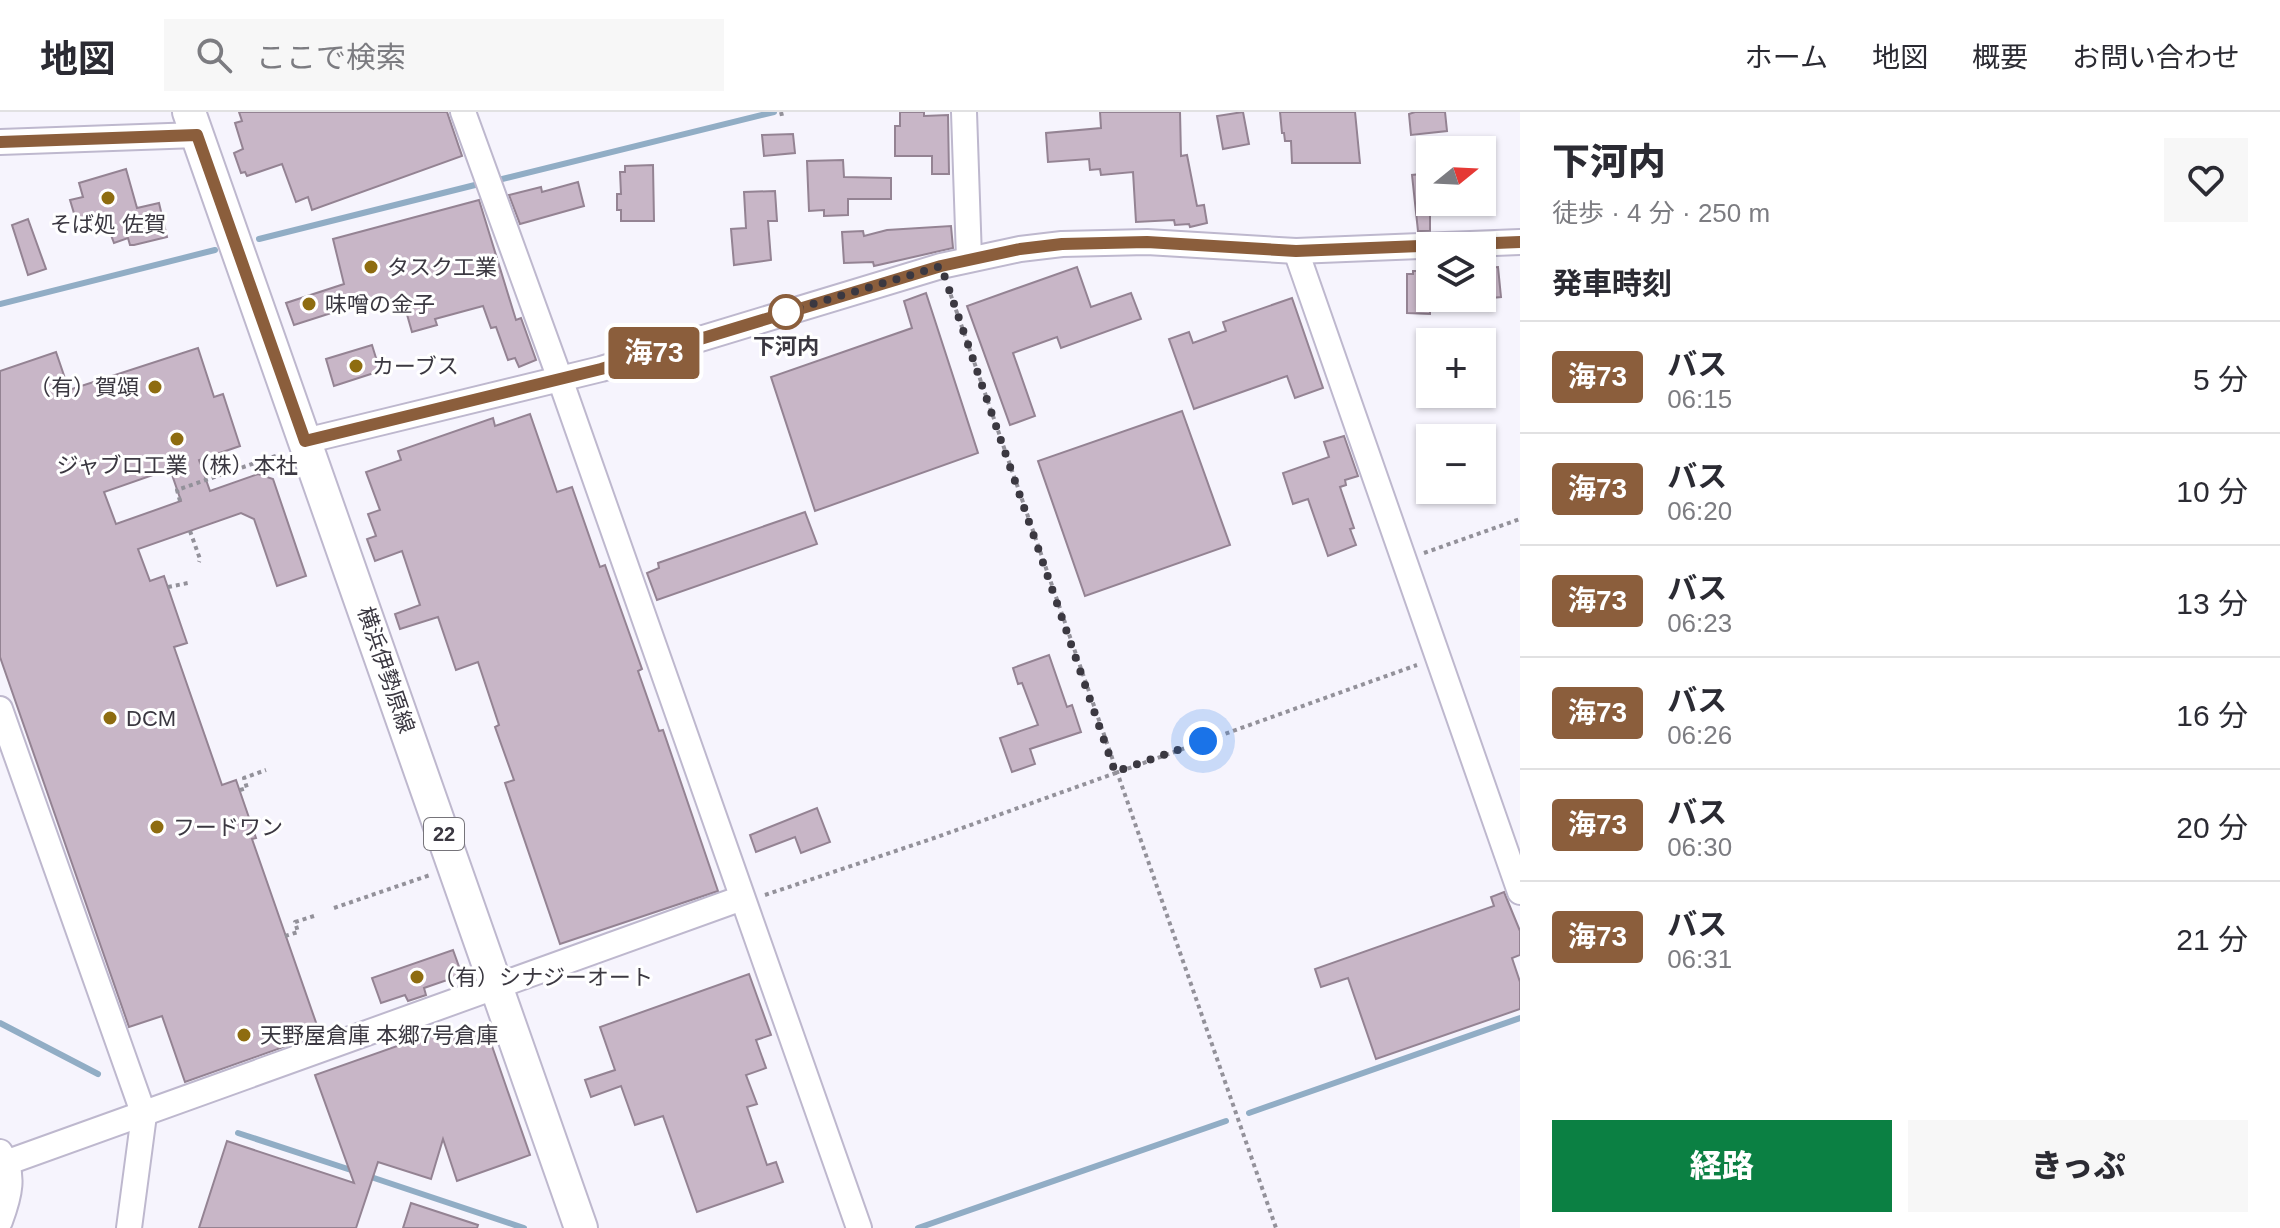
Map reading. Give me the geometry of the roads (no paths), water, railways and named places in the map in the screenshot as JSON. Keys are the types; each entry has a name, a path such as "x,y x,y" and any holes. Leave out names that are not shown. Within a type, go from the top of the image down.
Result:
{"main road":[{"name":"横浜伊勢原線","path":"193,123 298,446 498,986 581,1228"}],"street":[{"path":"463,112 859,1228"},
{"path":"964,112 969,258"},
{"path":"0,142 193,123"},
{"path":"298,446 560,379 969,258 1062,244 1147,242 1296,251 1520,242"},
{"path":"1296,251 1520,892"},
{"path":"0,709 144,1115 129,1228"},
{"path":"0,1221 8,1194 3,1160 144,1115 742,898"}],"waterway":[{"path":"494,181 774,112"},
{"path":"259,239 483,183"},
{"path":"0,304 215,250"},
{"path":"1249,1113 1520,1018"},
{"path":"0,1023 98,1074"},
{"path":"918,1228 1226,1121"},
{"path":"238,1133 354,1171"},
{"path":"368,1176 524,1228"}],"place":[{"name":"そば処 佐賀","path":"108,198"},
{"name":"タスク工業","path":"371,267"},
{"name":"味噌の金子","path":"309,304"},
{"name":"下河内","path":"786,312"},
{"name":"カーブス","path":"356,366"},
{"name":"（有）賀頌","path":"155,387"},
{"name":"ジャブロ工業（株）本社","path":"177,439"},
{"name":"DCM","path":"110,718"},
{"name":"フードワン","path":"157,827"},
{"name":"（有）シナジーオート","path":"417,977"},
{"name":"天野屋倉庫 本郷7号倉庫","path":"244,1035"}]}
